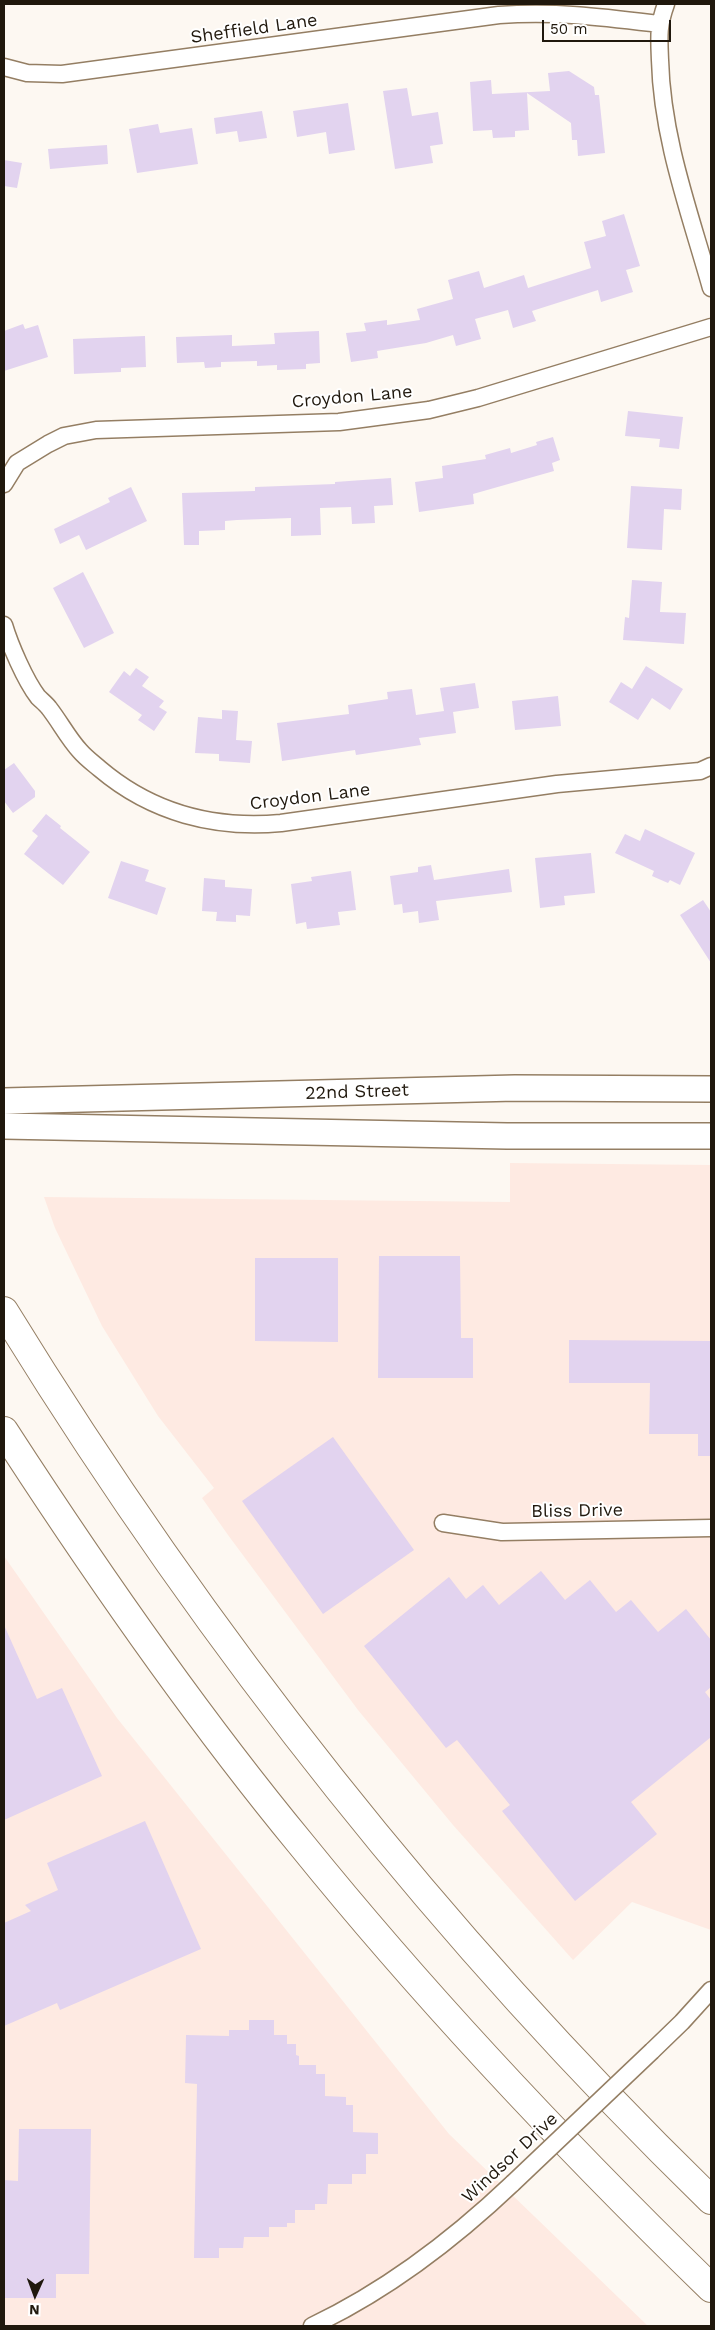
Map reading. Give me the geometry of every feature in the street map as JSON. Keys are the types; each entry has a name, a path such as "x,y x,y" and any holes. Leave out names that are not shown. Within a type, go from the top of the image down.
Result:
{"highway":[{"path":"4,1311 62,1403 164,1556 318,1763 488,1966 613,2101 711,2200"},
{"path":"4,1431 49,1500 160,1660 301,1844 433,2000 505,2079 585,2163 711,2288"}],"main road":[{"name":"22nd Street","path":"4,1101 515,1088 711,1089"},
{"path":"4,1126 507,1136 711,1136"}],"street":[{"path":"666,4 659,24 661,89 666,127 711,288"},
{"name":"Sheffield Lane","path":"4,68 27,72 62,74 499,15 541,12 575,13 659,24"},
{"name":"Croydon Lane","path":"4,484 18,463 48,444 77,433 96,430 339,422 429,410 478,398 711,327"},
{"name":"Croydon Lane","path":"4,624 9,641 38,696 81,752 111,778 156,805 182,815 218,823 238,825 281,823 557,784 700,770 711,766"},
{"name":"Bliss Drive","path":"444,1523 502,1532 711,1528"},
{"name":"Windsor Drive","path":"312,2326 376,2292 419,2264 469,2224 682,2022 711,1990"}],"shaded area":[{"path":"510,1163 711,1165 711,1930 632,1902 573,1960 453,1825 358,1710 202,1498 214,1488 158,1416 102,1326 55,1228 44,1197 510,1202"},
{"path":"4,1556 117,1718 449,2134 648,2326 4,2326"}],"building":[{"path":"569,71 594,87 595,95 599,95 605,153 578,156 577,140 572,140 571,123 527,93 529,130 515,131 515,137 493,138 492,130 473,131 470,82 491,80 492,94 550,91 548,73"},
{"path":"407,88 412,116 438,112 443,144 430,146 433,163 395,169 383,91"},
{"path":"348,103 355,150 329,154 326,132 297,137 293,111"},
{"path":"262,111 267,138 239,142 237,131 216,134 214,118"},
{"path":"158,124 160,133 192,128 198,164 137,173 129,129"},
{"path":"107,145 108,164 50,169 48,149"},
{"path":"4,160 22,163 17,188 4,186"},
{"path":"624,214 640,266 626,270 633,292 601,302 598,290 532,311 536,321 513,328 508,310 475,319 481,339 456,346 453,335 426,343 377,351 378,358 351,362 346,333 366,331 364,323 387,320 387,325 420,320 417,309 453,299 448,280 479,271 484,288 524,275 528,288 591,268 584,242 606,236 602,221"},
{"path":"23,324 25,329 38,325 48,357 4,371 4,331"},
{"path":"319,331 320,363 306,364 306,369 277,370 277,365 257,366 257,361 221,362 221,367 205,368 204,362 177,363 176,337 232,335 232,346 275,344 274,333"},
{"path":"145,336 146,367 121,368 121,372 74,374 73,339"},
{"path":"628,411 683,417 679,449 659,447 660,439 625,436"},
{"path":"553,437 560,460 552,463 554,471 473,494 474,504 419,512 415,482 443,478 442,466 486,459 485,455 510,448 511,453 537,445 536,442"},
{"path":"391,478 393,505 374,506 375,523 352,524 351,507 320,508 321,535 291,536 291,518 237,520 225,521 225,530 199,531 199,545 184,545 182,493 255,491 255,487 335,484 335,482"},
{"path":"631,486 682,489 681,510 664,509 662,550 627,548"},
{"path":"131,487 147,521 86,550 79,535 60,544 54,529 110,502 108,498"},
{"path":"83,572 114,633 84,648 53,588"},
{"path":"632,580 662,582 660,612 686,613 684,644 623,640 625,617 629,618"},
{"path":"646,666 683,689 670,710 652,698 638,720 609,702 621,682 632,689"},
{"path":"136,668 149,677 142,686 164,701 159,707 167,712 154,731 138,720 142,715 109,692 124,671 130,676"},
{"path":"475,683 479,708 453,712 456,733 419,738 421,745 356,755 355,750 282,761 277,723 349,714 348,705 388,699 387,692 412,689 416,715 444,711 440,688"},
{"path":"558,696 561,726 515,730 512,701"},
{"path":"222,710 238,711 236,740 252,741 250,763 219,761 219,754 195,753 198,717 222,719"},
{"path":"14,763 35,791 35,797 13,813 4,801 4,770"},
{"path":"46,814 90,852 63,885 24,854 38,836 32,831"},
{"path":"645,829 695,853 680,885 670,880 668,883 652,876 654,871 615,853 625,834 640,841"},
{"path":"591,853 595,893 564,896 565,905 540,908 535,858"},
{"path":"121,861 149,870 145,881 166,888 157,915 108,898"},
{"path":"431,865 434,880 509,869 512,892 436,901 439,920 419,923 418,911 403,913 402,904 394,905 390,876 418,872 418,867"},
{"path":"351,871 356,910 338,912 340,925 307,929 306,922 296,924 291,884 312,881 311,877"},
{"path":"204,878 225,880 225,887 252,889 250,916 236,915 236,922 216,921 217,912 202,911"},
{"path":"703,900 711,912 711,963 680,915"},
{"path":"379,1256 460,1256 461,1338 473,1338 473,1378 378,1378"},
{"path":"255,1258 338,1258 338,1342 255,1341"},
{"path":"569,1340 711,1341 711,1456 698,1456 698,1434 649,1434 650,1383 569,1383"},
{"path":"333,1437 414,1550 323,1614 242,1501"},
{"path":"541,1571 565,1600 590,1580 616,1612 631,1600 658,1632 686,1609 711,1640 711,1687 705,1692 711,1700 711,1737 631,1802 657,1834 575,1901 502,1811 510,1805 457,1740 446,1748 364,1646 449,1577 466,1599 483,1585 499,1605"},
{"path":"4,1625 37,1699 62,1688 102,1776 4,1820"},
{"path":"145,1821 201,1949 60,2010 57,2003 4,2026 4,1923 31,1911 25,1905 58,1890 47,1863"},
{"path":"249,2020 274,2020 274,2035 287,2035 287,2044 296,2044 296,2055 299,2056 299,2065 316,2065 316,2074 325,2074 325,2096 346,2097 346,2105 353,2105 353,2132 378,2133 378,2154 366,2154 366,2174 352,2174 352,2184 328,2184 327,2204 315,2204 315,2210 295,2210 295,2223 287,2223 287,2227 269,2227 269,2237 244,2237 243,2248 219,2248 219,2258 194,2258 197,2084 185,2083 186,2035 229,2036 229,2030 249,2030"},
{"path":"19,2129 91,2129 89,2274 56,2274 56,2298 4,2298 4,2180 18,2181"}]}
